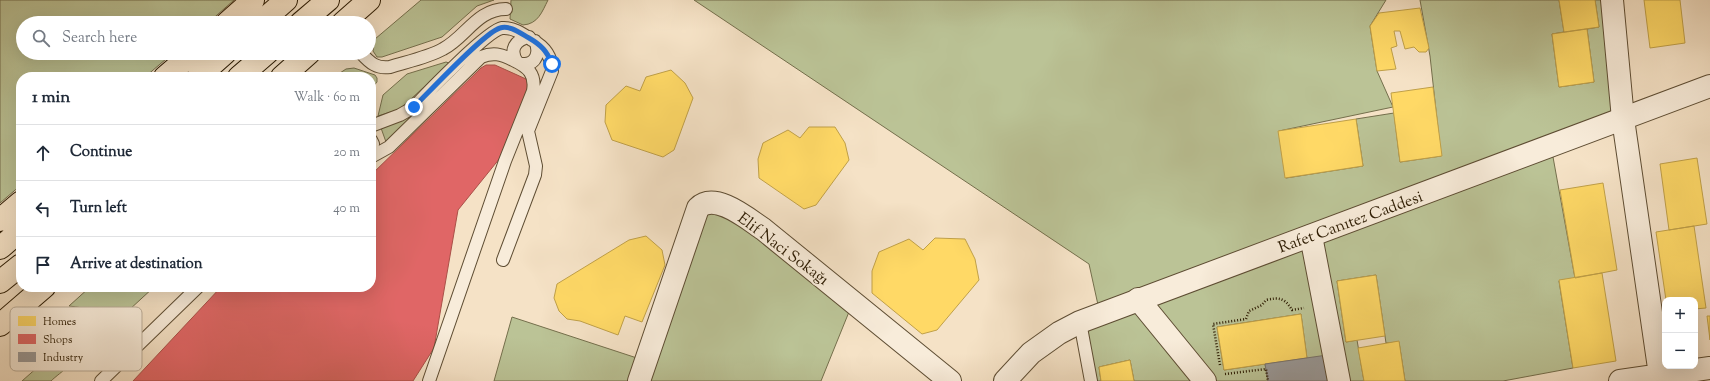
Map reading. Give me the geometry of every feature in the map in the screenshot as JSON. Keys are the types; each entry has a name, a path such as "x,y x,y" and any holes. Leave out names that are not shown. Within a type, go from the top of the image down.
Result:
{"main road":[{"path":"235,16 253,0"},
{"path":"268,16 286,0"},
{"path":"309,16 328,0"},
{"path":"351,16 369,0"},
{"path":"171,72 185,60"},
{"path":"204,72 217,60"},
{"path":"245,72 259,60"},
{"path":"288,72 301,60"},
{"path":"0,220 16,206"},
{"path":"0,248 16,234"},
{"path":"0,282 16,269"},
{"path":"21,307 38,292"},
{"path":"0,325 10,316"}],"street":[{"path":"1612,0 1623,119 1660,375"},
{"name":"Rafet Canıtez Caddesi","path":"1005,381 1031,353 1059,333 1080,322 1710,86"},
{"name":"Elif Naci Sokağı","path":"639,381 698,208 703,203 708,202 719,204 735,211 763,229 950,381"},
{"path":"1311,236 1339,381"},
{"path":"1138,299 1216,374"},
{"path":"1620,381 1710,368"}],"lane":[{"path":"368,60 373,65 385,68 442,50 484,14 494,10 506,9"},
{"path":"376,124 400,115 414,107 493,32 500,28 516,30 544,48 549,57 552,72 528,132 536,166 535,175 503,260"},
{"path":"520,63 513,55 514,46 520,41 532,39"},
{"path":"520,63 532,62 537,56 538,47 532,39"},
{"path":"376,154 389,147 480,58 495,54 502,54 530,70 535,82 533,91 505,161 429,381"},
{"path":"142,341 193,292"},
{"path":"1080,322 1091,381"},
{"path":"102,380 111,371"}],"path":[{"path":"1268,381 1266,369 1216,374 1213,324 1246,319 1249,311 1262,306 1266,300 1273,298 1285,300 1292,310"}],"green space":[{"path":"0,0 234,0 216,16 16,16 16,60 165,60 151,72 16,72 16,189 0,203"},
{"path":"421,0 494,0 477,6 442,37 382,57 377,57 376,56 376,38"},
{"path":"511,0 548,0 536,20 523,25 510,19"},
{"path":"694,0 1386,0 1370,26 1377,71 1393,107 1279,131 1286,178 1363,166 1356,119 1394,113 1400,162 1441,156 1430,56 1420,0 1559,0 1564,32 1552,34 1559,87 1594,82 1587,29 1599,27 1595,0 1612,0 1623,119 1551,146 1575,278 1559,281 1573,368 1503,381 1405,381 1399,342 1386,343 1376,275 1337,281 1346,342 1357,340 1364,381 1339,381 1307,359 1301,314 1217,327 1224,370 1265,364 1268,381 1134,381 1130,360 1099,367 1101,381 1091,381 1080,322 1100,314 1089,264"},
{"path":"446,62 449,63 448,65 400,109 378,116 383,95 407,74"},
{"path":"354,68 366,72 342,72 346,69"},
{"path":"412,115 413,116 386,142 381,128"},
{"path":"708,202 853,302 821,381 494,381 512,317 646,361"},
{"path":"84,292 149,292 132,307 69,306"},
{"path":"33,371 63,371 51,381 22,381"}],"building: Homes":[{"path":"1559,0 1595,0 1599,27 1564,32"},
{"path":"1644,0 1680,0 1685,43 1650,48"},
{"path":"1420,8 1429,48 1426,52 1419,52 1414,47 1405,49 1400,31 1394,31 1397,46 1391,48 1396,69 1377,71 1370,26 1379,13"},
{"path":"1587,29 1594,82 1559,87 1552,34"},
{"path":"671,70 685,83 693,98 674,150 663,157 612,140 605,122 606,105 626,86 640,91 646,77"},
{"path":"1433,87 1442,156 1400,162 1391,93"},
{"path":"1356,119 1363,166 1285,178 1278,131"},
{"path":"809,127 835,127 845,143 849,160 816,205 804,209 759,178 758,159 763,143 788,130 800,138"},
{"path":"1697,158 1707,224 1669,230 1660,164"},
{"path":"1603,183 1617,270 1575,278 1560,190"},
{"path":"1694,226 1706,308 1698,309 1698,297 1666,297 1656,232"},
{"path":"646,236 662,250 665,265 642,322 625,316 618,335 580,321 567,319 559,311 554,298 557,284 629,240"},
{"path":"935,238 965,239 975,259 979,280 937,330 922,334 872,293 872,271 879,252 909,239 923,250"},
{"path":"1602,273 1616,361 1573,368 1559,280"},
{"path":"1376,275 1385,336 1346,342 1337,281"},
{"path":"1301,314 1307,358 1224,370 1217,327"},
{"path":"1707,316 1710,316 1710,340"},
{"path":"1399,341 1405,381 1364,381 1358,348"},
{"path":"1130,360 1134,381 1101,381 1099,367"}],"building: Shops":[{"path":"486,65 495,65 526,79 529,87 500,158 458,210 434,348 413,381 133,381 216,292 376,292 376,170 481,68"}],"building: Industry":[{"path":"1334,354 1339,381 1268,381 1265,364"}],"route":[{"path":"414,107 485,38 500,28 516,30 539,43 544,48 552,64"}]}
